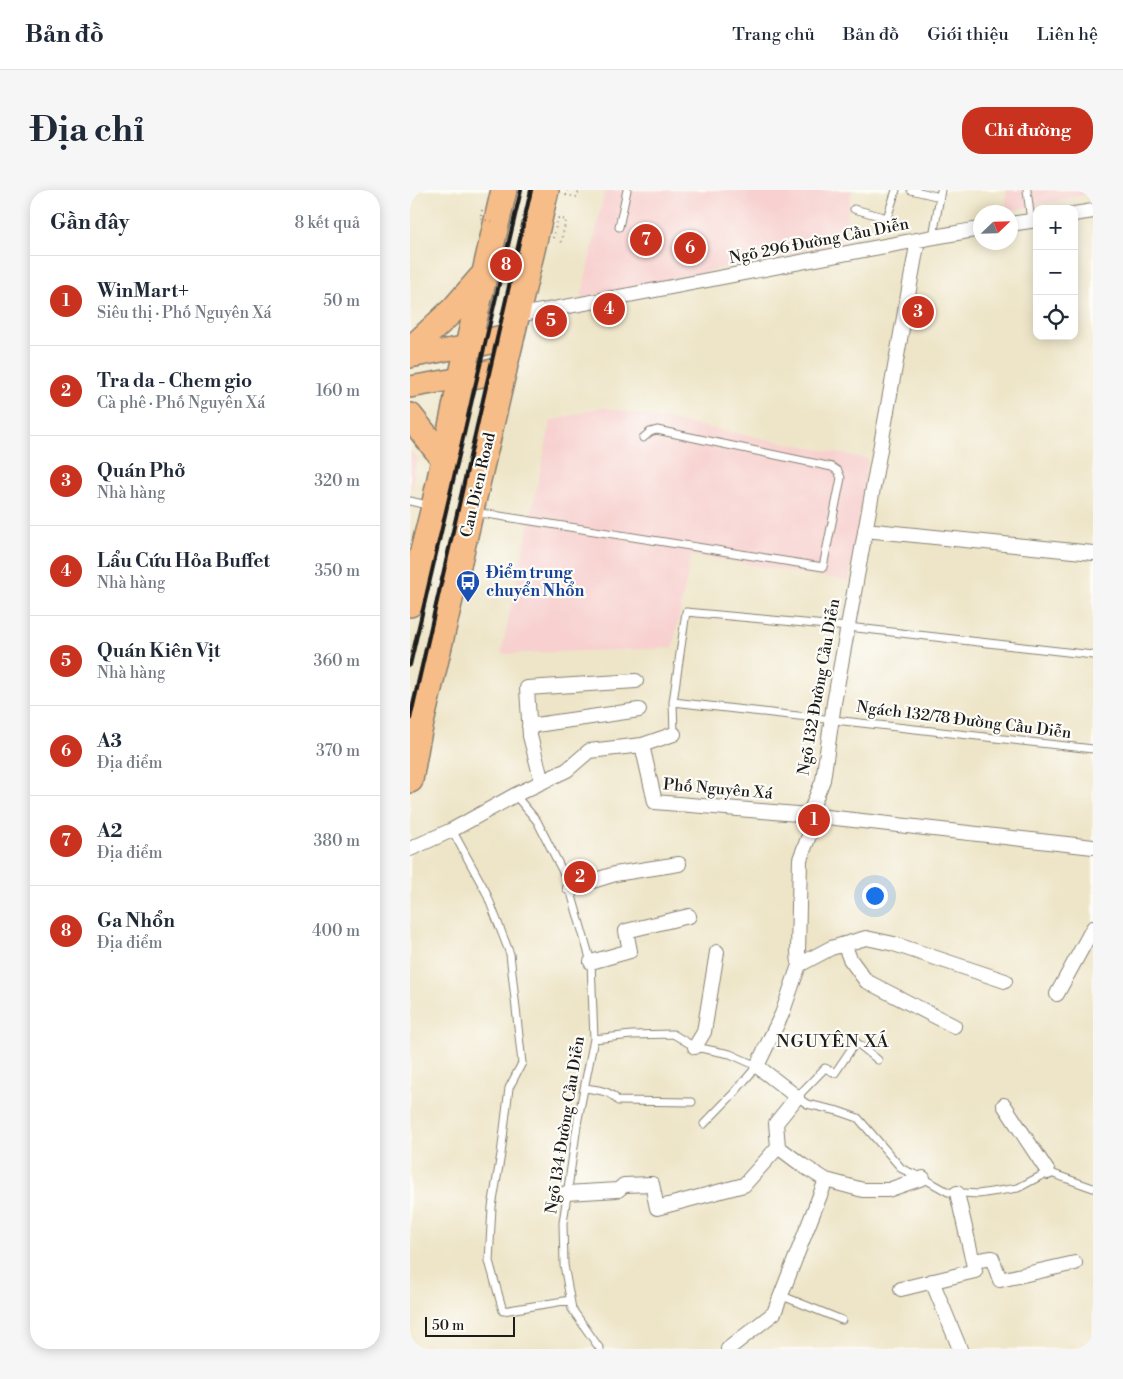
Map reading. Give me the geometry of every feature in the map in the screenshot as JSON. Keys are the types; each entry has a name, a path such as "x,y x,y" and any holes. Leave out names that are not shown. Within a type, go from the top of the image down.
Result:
{"highway":[{"path":"410,604 434,506 504,190"},
{"name":"Cau Dien Road","path":"410,780 417,740 546,190"},
{"path":"410,350 454,309 484,274"},
{"path":"468,346 515,326"},
{"path":"461,378 504,370"},
{"path":"410,416 444,459"}],"main road":[{"path":"410,357 468,346"},
{"path":"410,387 461,378"}],"street":[{"path":"1078,213 1093,211"},
{"path":"1018,223 1033,220"},
{"name":"Ngõ 296 Đường Cầu Diễn","path":"515,326 605,300 973,230"},
{"name":"Ngõ 132 Đường Cầu Diễn","path":"757,1066 782,1014 799,965 800,859 809,836 809,815 823,780 865,530 918,240"},
{"path":"865,530 1093,553"},
{"path":"542,782 530,736 527,688 636,681"},
{"path":"529,726 639,710"},
{"path":"410,849 452,830 515,795 567,770 589,751 642,744 674,734"},
{"name":"Phố Nguyên Xá","path":"642,744 655,802 809,815 1093,847"},
{"path":"570,888 615,874 679,864"},
{"path":"591,962 630,951 626,931 689,916"},
{"path":"1057,994 1093,928"},
{"path":"799,965 831,948 866,938 894,944 1005,981"},
{"path":"844,944 850,959 866,981 954,1026"},
{"path":"695,1047 704,1032 717,952"},
{"path":"566,1193 618,1190 624,1185 652,1184 657,1208 744,1185 778,1147 776,1123 797,1097 757,1066"},
{"path":"1004,1105 1048,1172"},
{"path":"778,1147 826,1180 863,1190 888,1190 923,1178"},
{"path":"728,1349 774,1313 826,1180"},
{"path":"957,1193 974,1266"},
{"path":"901,1290 932,1282 992,1258 1000,1280 1075,1263"},
{"path":"932,1282 960,1349"}],"lane":[{"path":"619,227 627,190"},
{"path":"854,208 887,218 896,190"},
{"path":"911,190 940,193 933,237"},
{"path":"1027,190 1033,216"},
{"path":"472,512 823,567 841,478 838,471 832,467 657,430 650,432 643,438"},
{"path":"410,501 434,506"},
{"path":"674,734 673,702 686,612 848,627 1093,655"},
{"name":"Ngách 132/78 Đường Cầu Diễn","path":"673,702 1093,749"},
{"name":"Ngõ 134 Đường Cầu Diễn","path":"515,795 537,821 570,888 591,962 594,1039 578,1119 562,1223 564,1265 572,1309 600,1349"},
{"path":"452,830 486,892 510,954 522,1063 510,1088 492,1207 489,1261 503,1311 570,1300"},
{"path":"594,1039 632,1035 672,1034 695,1047 730,1054 757,1066 704,1124"},
{"path":"878,1060 856,1042 835,1073 825,1068 797,1097 807,1104 838,1110 858,1118 902,1169 948,1192 978,1194 1018,1188 1048,1172 1093,1188"},
{"path":"585,1088 606,1091 618,1101 692,1102"},
{"path":"780,1295 842,1320"}],"path":[{"path":"567,190 566,195 577,197 579,190"},
{"path":"482,210 480,219 493,222"},
{"path":"553,238 558,218 566,220 560,246"}],"shaded area":[{"path":"605,190 852,190 842,243 581,298"},
{"path":"1007,190 1093,190 1093,193 1018,209 1018,205 1006,205"},
{"path":"602,407 868,459 849,581 691,555 673,648 501,654 551,421"},
{"path":"410,450 417,458 410,496"}],"railway":[{"path":"410,665 521,190"},
{"path":"410,719 531,190"}],"place":[{"name":"A2","path":"646,240"},
{"name":"A3","path":"690,248"},
{"name":"Ga Nhổn","path":"506,265"},
{"name":"Lẩu Cứu Hỏa Buffet","path":"609,309"},
{"name":"Quán Phở","path":"918,312"},
{"name":"Quán Kiên Vịt","path":"551,321"},
{"name":"Điểm trung chuyển Nhổn","path":"468,603"},
{"name":"WinMart+","path":"814,820"},
{"name":"Tra da - Chem gio","path":"580,877"}],"district":[{"name":"NGUYÊN XÁ","path":"833,1041"}]}
